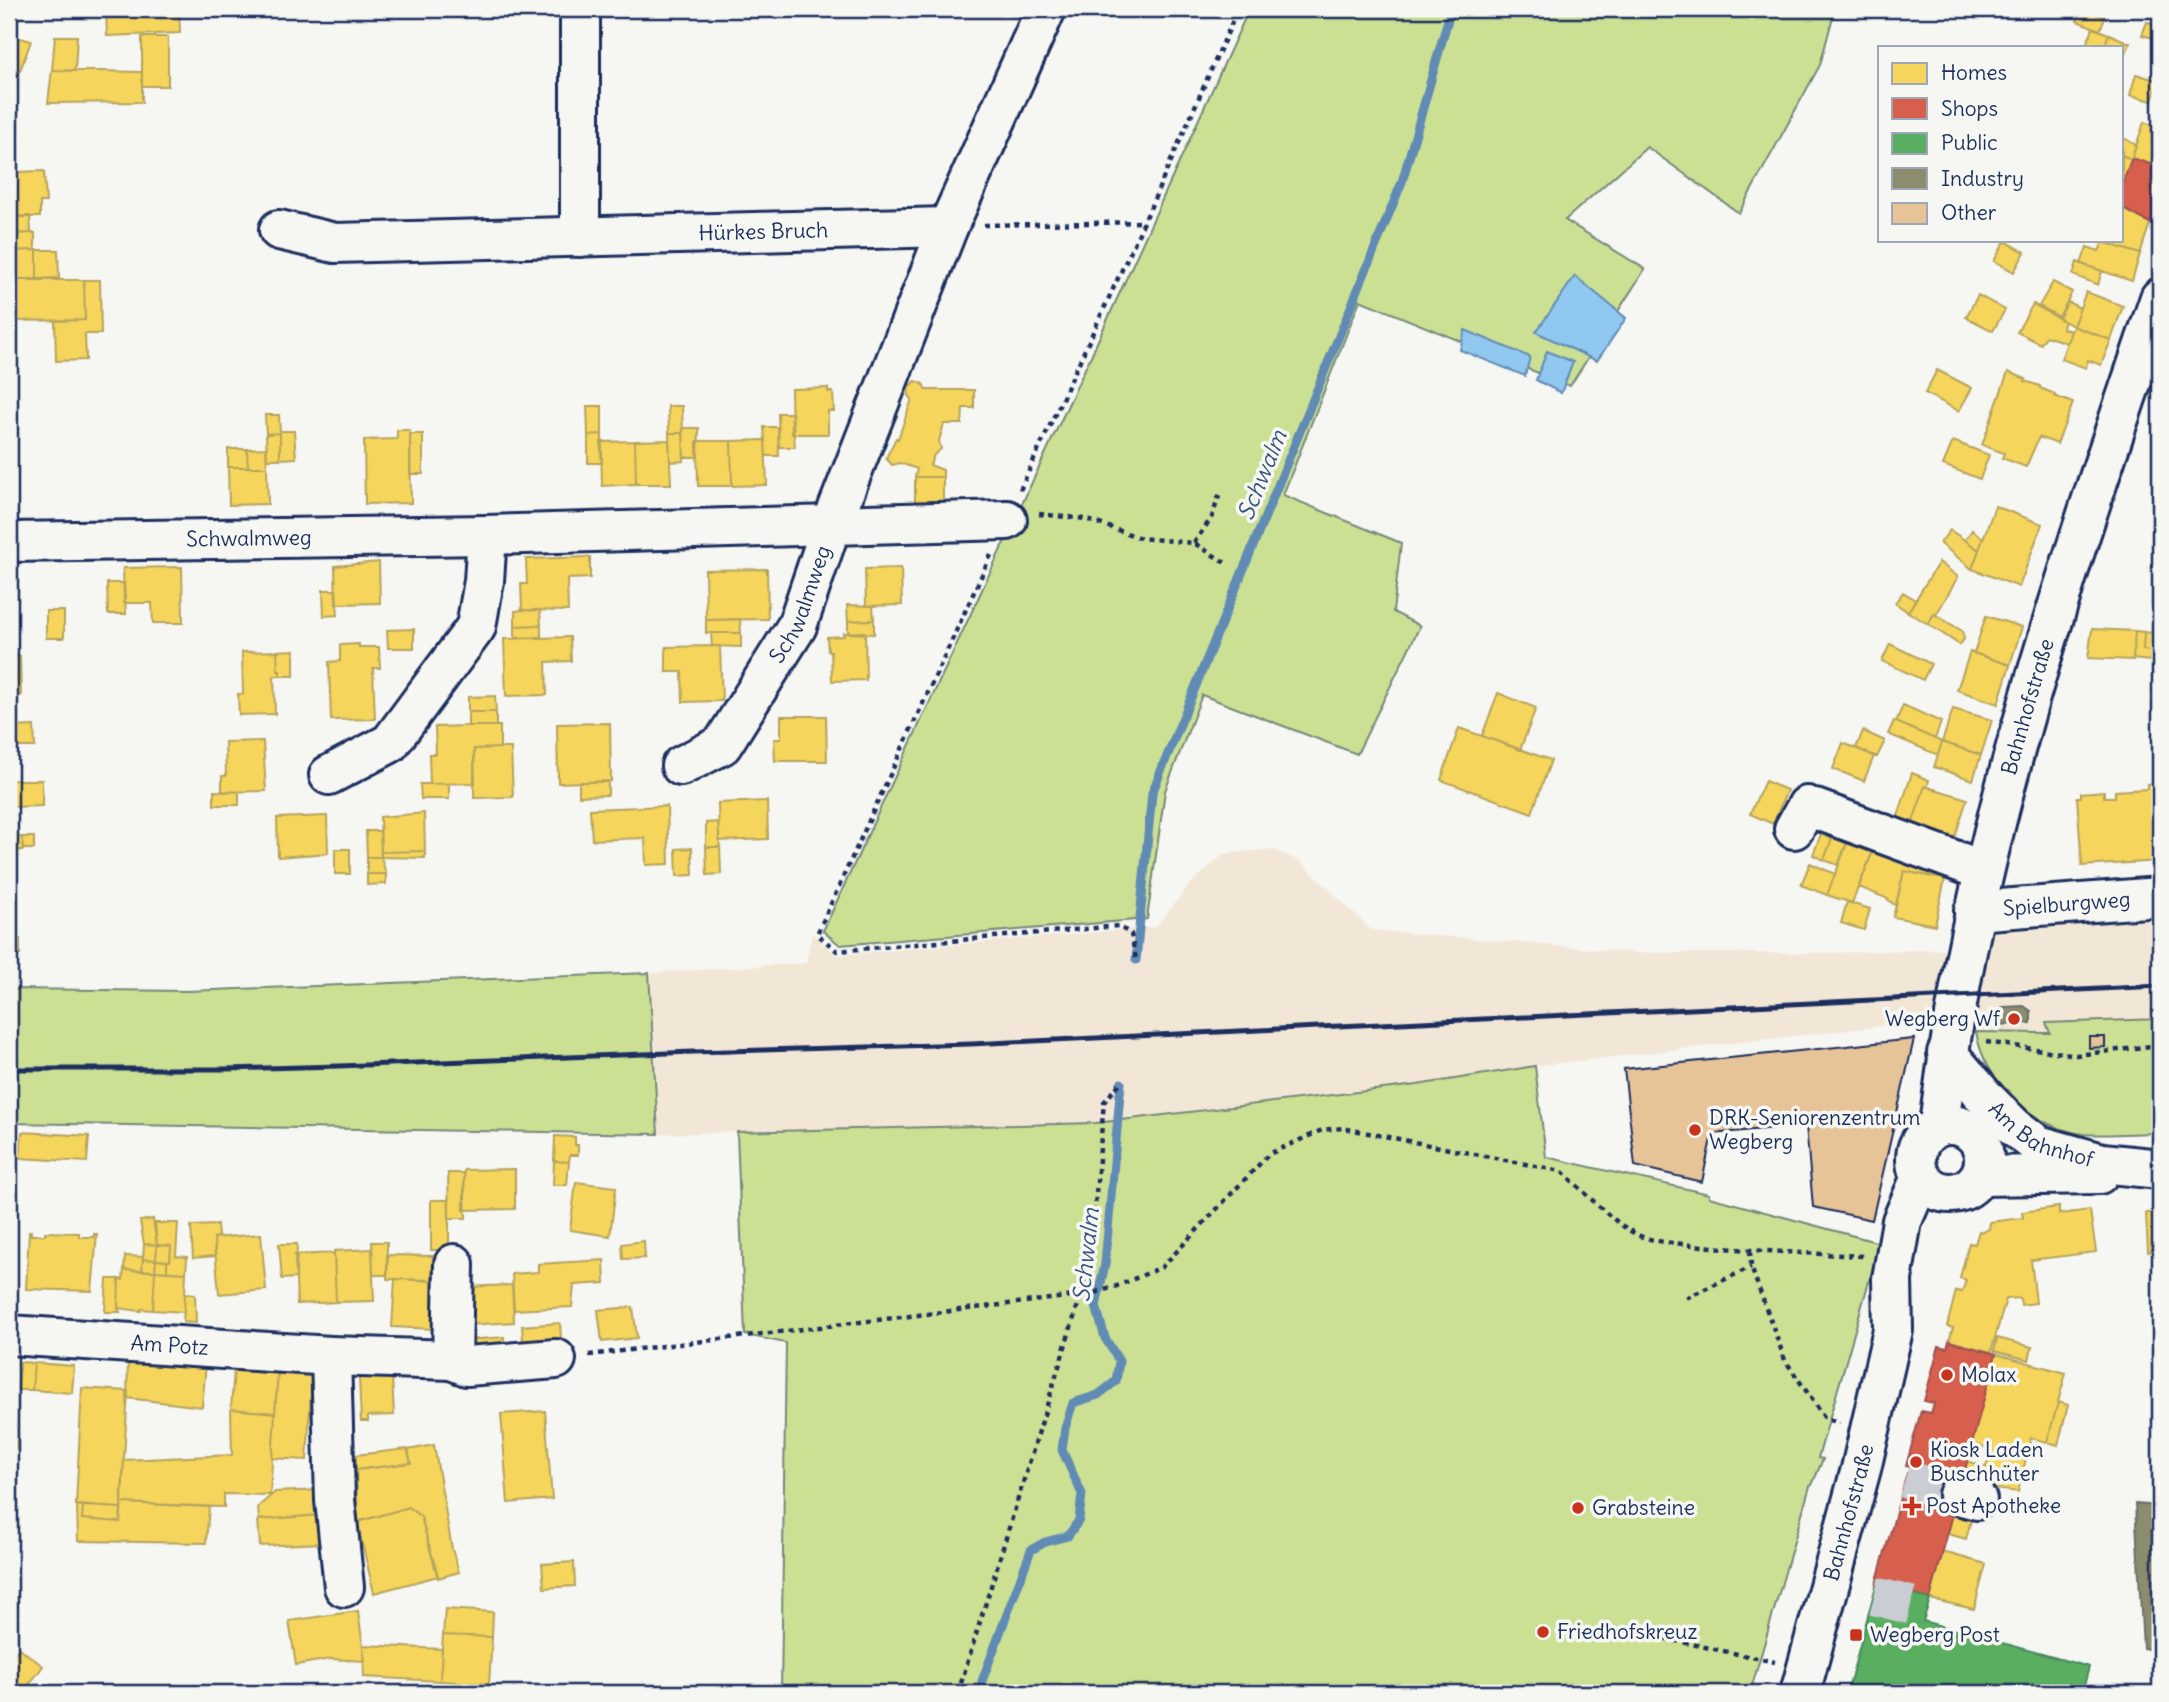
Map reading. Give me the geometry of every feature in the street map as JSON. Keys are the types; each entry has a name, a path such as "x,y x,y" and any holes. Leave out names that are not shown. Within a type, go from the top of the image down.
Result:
{"street":[{"path":"580,9 580,237"},
{"path":"831,526 948,227 1046,9"},
{"name":"Hürkes Bruch","path":"279,230 335,243 948,227"},
{"name":"Bahnhofstraße","path":"1893,1330 1908,1305 1926,1228 1934,1185 1916,1158 1918,1147 1930,1131 1939,1126 1949,1045 1984,871 2017,744 2079,536 2160,298"},
{"name":"Schwalmweg","path":"9,542 487,535 831,526 1009,515"},
{"name":"Schwalmweg","path":"681,766 722,745 797,626 831,526"},
{"path":"329,775 390,743 476,627 484,580 487,535"},
{"path":"1794,829 1807,806 1984,871"},
{"name":"Spielburgweg","path":"1974,911 2160,897"},
{"name":"Am Bahnhof","path":"1949,1045 1988,1101 2014,1127 2038,1145 2102,1163 2160,1170"},
{"path":"1934,1185 1966,1189 1982,1162 1979,1139 1961,1126 1939,1126"},
{"name":"Am Bahnhof","path":"1982,1162 2105,1174 2160,1170"},
{"name":"Bahnhofstraße","path":"1803,1683 1869,1437 1893,1330 1892,1279 1902,1221 1934,1185"},
{"path":"452,1360 454,1264"},
{"name":"Am Potz","path":"9,1335 331,1356 452,1360 467,1366 556,1359"},
{"path":"331,1356 335,1500 344,1587"}],"path":[{"path":"1136,960 1131,934 1118,926 836,951 817,934 1144,222 1238,9"},
{"path":"948,227 1144,222"},
{"path":"1194,544 1212,517 1221,490"},
{"path":"1009,515 1085,519 1141,538 1194,544 1228,565"},
{"path":"1949,1045 2077,1055 2160,1045"},
{"path":"958,1693 1081,1295 1091,1251 1104,1102 1120,1083"},
{"path":"556,1359 1091,1294 1162,1267 1269,1154 1304,1136 1322,1130 1343,1128 1561,1171 1586,1191 1605,1214 1637,1235 1675,1243 1749,1251 1895,1257"},
{"path":"1749,1251 1751,1267 1785,1360 1824,1417 1869,1437"},
{"path":"1686,1298 1751,1267"},
{"path":"1636,1632 1760,1657 1803,1683"}],"shaded area":[{"path":"1272,849 1301,862 1371,930 1638,953 1823,953 1987,948 1990,918 2160,911 2160,1019 2046,1023 2051,1033 1976,1032 1977,1020 1934,1020 1535,1066 1417,1085 1096,1123 658,1134 649,973 806,963 812,933 836,955 1156,927 1189,885 1224,854"}],"green space":[{"path":"1249,9 1835,9 1820,65 1739,213 1647,147 1565,220 1645,269 1570,386 1360,300 1283,495 1401,543 1393,612 1420,626 1357,754 1202,695 1165,791 1147,919 840,945 823,931"},
{"path":"649,973 658,1134 9,1123 9,989 187,991"},
{"path":"2160,1019 2160,1133 2084,1134 2047,1123 2014,1100 2001,1085 1981,1050 1976,1032 2050,1033 2046,1023"},
{"path":"1535,1066 1546,1157 1709,1194 1709,1197 1880,1243 1818,1458 1823,1459 1810,1486 1750,1693 781,1693 786,1343 745,1335 737,1132 1096,1123 1417,1085"},
{"path":"408,1686 633,1693 407,1693"}],"water":[{"path":"1575,276 1626,318 1597,361 1536,332"},
{"path":"1465,330 1530,357 1525,376 1460,350"},
{"path":"1547,351 1573,362 1561,393 1536,380"}],"building: Homes":[{"path":"106,9 179,9 180,33 107,36"},
{"path":"2082,9 2105,17 2100,30 2077,21"},
{"path":"2147,22 2160,25 2160,40 2142,35"},
{"path":"2093,28 2109,34 2104,46 2085,46"},
{"path":"2109,34 2130,43 2124,58 2124,46 2104,46"},
{"path":"9,35 31,41 15,84 9,82"},
{"path":"55,36 77,36 75,71 52,70"},
{"path":"142,37 168,37 168,86 142,86"},
{"path":"52,70 142,72 142,102 48,103"},
{"path":"2136,74 2159,81 2152,101 2130,95"},
{"path":"2144,122 2160,128 2160,167 2132,158"},
{"path":"2124,138 2136,145 2133,161 2124,156"},
{"path":"2124,156 2131,160 2124,175"},
{"path":"44,171 46,202 40,202 40,217 9,217 9,181 15,180 15,172"},
{"path":"2124,209 2150,223 2140,254 2103,242 2124,242"},
{"path":"30,216 31,233 9,234 9,217"},
{"path":"35,233 35,250 9,251 9,234"},
{"path":"2004,242 2025,252 2014,272 1994,261"},
{"path":"2103,242 2140,254 2132,281 2081,264 2087,247 2099,251"},
{"path":"37,250 58,250 59,278 37,279"},
{"path":"37,250 37,279 9,279 9,251"},
{"path":"2077,262 2102,271 2098,285 2073,275"},
{"path":"9,280 84,280 85,320 9,321"},
{"path":"84,280 100,280 101,334 85,334 86,360 56,361 55,321 85,320"},
{"path":"2053,282 2072,292 2059,317 2039,306"},
{"path":"2086,292 2123,306 2111,340 2073,326"},
{"path":"1978,295 2005,310 1993,331 1966,317"},
{"path":"2068,302 2080,308 2073,326 2059,318"},
{"path":"2033,304 2064,321 2062,328 2071,331 2067,343 2046,336 2041,344 2017,332"},
{"path":"2073,326 2111,340 2101,365 2088,360 2086,368 2061,359"},
{"path":"1937,370 1972,388 1959,411 1925,393"},
{"path":"2008,372 2073,403 2057,444 2039,437 2026,467 2002,458 2004,453 1982,445"},
{"path":"916,381 923,384 926,390 974,390 974,408 963,408 962,424 944,424 939,441 941,449 934,455 930,465 943,470 943,477 915,477 917,469 900,463 892,465 886,458 896,438 898,439 912,399 908,387"},
{"path":"828,388 828,392 833,392 834,411 828,411 828,434 792,434 791,389"},
{"path":"587,406 602,406 602,434 588,435"},
{"path":"668,406 682,406 683,433 669,433"},
{"path":"778,413 792,413 795,447 779,447"},
{"path":"265,415 279,415 280,433 266,434"},
{"path":"764,427 778,427 779,456 766,456"},
{"path":"683,428 699,428 698,457 684,457"},
{"path":"397,430 410,430 411,503 365,504 364,440 397,439"},
{"path":"280,431 294,431 296,458 280,459"},
{"path":"280,433 280,459 267,459 266,434"},
{"path":"669,433 683,433 684,461 670,462"},
{"path":"410,434 423,434 423,474 410,474"},
{"path":"602,434 602,463 588,463 588,435"},
{"path":"669,440 671,484 636,484 635,441"},
{"path":"765,440 767,485 732,486 731,441"},
{"path":"635,441 636,484 602,486 601,442"},
{"path":"697,441 731,441 732,486 698,486"},
{"path":"1953,441 1989,455 1980,479 1943,465"},
{"path":"266,448 267,467 248,467 247,449"},
{"path":"228,449 247,449 248,467 228,467"},
{"path":"228,467 267,467 268,504 229,505"},
{"path":"915,477 943,477 943,503 915,503"},
{"path":"1995,506 2042,524 2019,587 1972,569"},
{"path":"1950,530 1979,550 1972,569 1940,543"},
{"path":"1972,530 1983,538 1979,550 1965,540"},
{"path":"590,557 590,578 567,579 568,611 522,610 521,584 527,584 526,559"},
{"path":"379,562 380,603 336,604 335,566"},
{"path":"1939,562 1958,577 1928,624 1908,612"},
{"path":"182,567 183,623 153,623 152,603 124,603 123,568"},
{"path":"901,568 902,605 866,606 865,569"},
{"path":"767,569 768,619 706,620 705,570"},
{"path":"107,583 124,583 126,614 108,614"},
{"path":"323,590 336,590 338,615 324,616"},
{"path":"1903,592 1915,600 1908,612 1895,603"},
{"path":"847,605 873,606 874,620 848,621"},
{"path":"540,610 541,625 515,626 515,611"},
{"path":"46,611 64,611 64,638 46,638"},
{"path":"1934,614 1962,631 1964,639 1960,645 1928,624"},
{"path":"1986,616 2022,627 2010,665 1974,653"},
{"path":"740,619 741,633 706,633 706,620"},
{"path":"874,620 874,634 848,633 848,621"},
{"path":"541,625 541,637 515,638 515,626"},
{"path":"414,629 414,648 388,648 387,630"},
{"path":"2092,629 2135,631 2133,660 2088,658"},
{"path":"2135,631 2144,632 2143,650 2151,651 2150,661 2133,659"},
{"path":"865,632 866,680 832,681 831,651 828,651 827,637"},
{"path":"2144,632 2160,634 2160,661 2150,661 2151,651 2143,650"},
{"path":"711,633 741,633 741,647 712,646"},
{"path":"570,637 571,661 546,662 547,695 506,696 504,639"},
{"path":"359,644 359,647 379,647 380,668 373,668 375,719 331,720 329,662 340,661 340,645"},
{"path":"1890,644 1931,664 1923,680 1882,661"},
{"path":"720,646 722,701 683,702 682,672 666,672 666,647"},
{"path":"294,650 294,676 280,676 277,651"},
{"path":"277,651 280,676 274,676 275,714 239,715 238,694 243,694 242,652"},
{"path":"1970,652 2010,665 1998,704 1957,690"},
{"path":"9,656 20,656 21,696 9,696"},
{"path":"1498,693 1536,708 1520,750 1482,736"},
{"path":"495,696 496,712 468,712 468,697"},
{"path":"1903,705 1941,722 1935,739 1896,722"},
{"path":"1953,709 1992,720 1981,755 1942,742"},
{"path":"468,712 496,712 496,726 468,726"},
{"path":"781,716 826,716 827,761 775,761 774,739 781,739"},
{"path":"1894,721 1942,742 1938,755 1888,734"},
{"path":"610,723 611,781 558,783 557,724"},
{"path":"34,726 35,747 13,747 13,727"},
{"path":"500,726 500,748 474,749 475,783 430,784 429,754 436,754 435,727"},
{"path":"1459,728 1551,760 1532,813 1441,780"},
{"path":"1863,731 1885,741 1877,757 1856,748"},
{"path":"263,741 266,791 222,792 222,776 226,776 225,742"},
{"path":"1942,742 1981,755 1973,780 1934,767"},
{"path":"1843,743 1874,756 1864,781 1833,769"},
{"path":"511,748 513,797 474,798 474,749"},
{"path":"1912,773 1929,780 1910,830 1895,825"},
{"path":"9,780 42,780 42,806 9,807"},
{"path":"1765,781 1787,790 1773,824 1750,814"},
{"path":"579,782 608,782 608,795 579,796"},
{"path":"2160,783 2160,861 2082,866 2077,797 2081,797 2081,793 2104,791 2104,797 2115,797 2115,791 2147,789 2147,784"},
{"path":"420,784 449,784 449,799 421,799"},
{"path":"1925,786 1967,799 1953,843 1910,830"},
{"path":"214,791 239,792 239,805 214,805"},
{"path":"767,801 768,839 719,841 718,803"},
{"path":"667,806 669,864 646,865 645,838 592,840 590,809"},
{"path":"424,813 425,851 381,852 380,817"},
{"path":"327,816 328,853 278,857 277,818"},
{"path":"718,822 720,847 706,847 706,823"},
{"path":"1853,828 1878,838 1852,903 1827,895"},
{"path":"366,831 380,831 381,857 367,857"},
{"path":"1835,831 1849,837 1838,865 1824,860"},
{"path":"1821,834 1832,839 1824,860 1813,855"},
{"path":"9,837 22,837 23,850 9,851"},
{"path":"22,837 34,837 34,849 23,849"},
{"path":"1878,838 1942,863 1938,878 1904,871 1896,906 1886,898 1859,887"},
{"path":"706,847 720,847 721,874 707,875"},
{"path":"692,848 693,875 677,876 676,849"},
{"path":"335,849 350,849 350,874 335,874"},
{"path":"425,851 425,858 381,857 381,852"},
{"path":"367,857 381,857 386,874 367,874"},
{"path":"1810,863 1835,874 1827,895 1801,885"},
{"path":"1904,871 1945,879 1935,925 1893,917"},
{"path":"367,874 386,874 386,884 367,885"},
{"path":"1847,902 1870,909 1864,930 1841,923"},
{"path":"9,939 20,939 20,955 9,955"},
{"path":"22,1132 89,1136 87,1162 20,1158"},
{"path":"555,1136 575,1137 578,1155 570,1155 569,1162 554,1161"},
{"path":"554,1161 569,1162 567,1185 553,1185"},
{"path":"515,1169 515,1209 464,1210 464,1170"},
{"path":"448,1173 464,1173 466,1218 449,1218"},
{"path":"576,1182 616,1187 610,1236 570,1230"},
{"path":"431,1200 449,1200 449,1250 431,1250"},
{"path":"2059,1207 2059,1214 2090,1210 2096,1252 2031,1260 2036,1303 2021,1305 2020,1298 2006,1299 1991,1352 1949,1341 1953,1328 1947,1326 1956,1291 1962,1292 1966,1280 1960,1278 1969,1243 1975,1244 1979,1231 1989,1229 1990,1222 2023,1218 2022,1212"},
{"path":"2146,1213 2159,1213 2160,1251 2148,1252"},
{"path":"153,1219 157,1245 144,1244 140,1221"},
{"path":"155,1223 178,1223 176,1256 187,1257 186,1273 167,1272 171,1246 157,1245"},
{"path":"217,1225 218,1237 214,1238 215,1256 193,1258 191,1226"},
{"path":"29,1231 31,1235 45,1235 45,1232 79,1233 79,1237 94,1237 94,1234 97,1234 92,1291 26,1289"},
{"path":"261,1234 266,1290 219,1294 214,1238"},
{"path":"644,1241 645,1258 623,1259 622,1244"},
{"path":"372,1242 387,1242 387,1275 373,1275"},
{"path":"144,1244 157,1245 156,1260 143,1259"},
{"path":"279,1244 297,1244 296,1278 282,1279"},
{"path":"157,1245 171,1246 170,1261 156,1260"},
{"path":"372,1249 374,1301 336,1302 334,1251"},
{"path":"334,1253 336,1302 297,1304 295,1255"},
{"path":"388,1255 433,1256 432,1280 387,1279"},
{"path":"125,1256 143,1257 142,1271 124,1270"},
{"path":"143,1259 156,1260 155,1271 142,1271"},
{"path":"156,1260 167,1261 167,1272 155,1271"},
{"path":"604,1260 605,1283 574,1285 572,1307 514,1310 512,1274 538,1272 538,1264"},
{"path":"124,1270 155,1271 153,1310 118,1308 119,1279 123,1280"},
{"path":"155,1271 186,1273 184,1312 153,1310"},
{"path":"107,1279 119,1279 120,1312 105,1312"},
{"path":"395,1279 436,1281 434,1329 392,1327"},
{"path":"512,1285 514,1322 467,1325 465,1287"},
{"path":"185,1293 195,1294 196,1323 183,1322"},
{"path":"633,1307 637,1338 602,1342 598,1310"},
{"path":"560,1323 562,1352 524,1354 522,1326"},
{"path":"504,1337 505,1356 470,1359 468,1340"},
{"path":"1997,1338 2032,1347 2029,1360 1994,1351"},
{"path":"2160,1342 2160,1383 2155,1383 2153,1343"},
{"path":"1996,1354 2066,1373 2047,1442 2031,1438 2018,1492 1961,1485 1967,1461 1986,1467 1991,1449 1971,1444"},
{"path":"128,1360 206,1364 202,1407 127,1398"},
{"path":"20,1362 34,1363 32,1390 18,1390"},
{"path":"34,1363 74,1366 72,1393 32,1390"},
{"path":"234,1368 278,1371 275,1413 231,1409"},
{"path":"278,1371 312,1373 307,1460 272,1458"},
{"path":"392,1377 394,1415 368,1416 368,1421 361,1421 359,1378"},
{"path":"82,1388 128,1391 121,1508 76,1505"},
{"path":"2058,1402 2068,1405 2058,1445 2047,1442"},
{"path":"231,1409 275,1413 270,1495 224,1494 224,1507 122,1503 124,1460 232,1455"},
{"path":"545,1411 552,1499 508,1503 501,1414"},
{"path":"9,1428 16,1429 16,1449 9,1449"},
{"path":"434,1445 452,1549 459,1572 438,1578 421,1517 409,1507 358,1522 356,1470 411,1463 408,1450"},
{"path":"407,1449 411,1463 356,1470 356,1455"},
{"path":"319,1490 320,1515 259,1520 258,1507 275,1492"},
{"path":"122,1503 209,1507 206,1543 78,1541 77,1505 83,1506 82,1519 120,1522"},
{"path":"1956,1504 1974,1509 1966,1539 1948,1534"},
{"path":"83,1506 121,1508 120,1522 82,1519"},
{"path":"409,1507 421,1517 438,1576 374,1593 357,1522"},
{"path":"320,1515 321,1543 260,1546 258,1520"},
{"path":"1943,1552 1986,1564 1974,1609 1930,1599"},
{"path":"574,1562 575,1586 544,1588 542,1564"},
{"path":"445,1609 493,1612 492,1637 443,1635"},
{"path":"358,1611 365,1661 330,1659 296,1665 289,1621"},
{"path":"443,1635 492,1637 489,1684 440,1681"},
{"path":"363,1645 442,1649 440,1681 364,1677"},
{"path":"19,1648 43,1666 23,1693 9,1693 9,1661"}],"building: Shops":[{"path":"2131,160 2160,167 2160,199 2150,223 2124,209 2124,179"},
{"path":"1949,1341 1996,1354 1961,1485 1948,1485 1913,1475 1915,1469 1906,1466 1921,1411 1931,1413 1934,1403 1924,1401 1939,1346 1947,1348"},
{"path":"1907,1473 1948,1485 1958,1495 1930,1599 1876,1586"}],"building: Public":[{"path":"1876,1586 1930,1599 1923,1621 2089,1667 2082,1693 1847,1693"}],"building: Industry":[{"name":"Wegberg Wf","path":"2024,1006 2031,1011 2031,1023 1997,1025 1997,1014 2003,1007"},
{"path":"2135,1504 2160,1506 2160,1652 2143,1648"}],"building: Other":[{"path":"2089,1037 2105,1037 2105,1047 2089,1048"},
{"name":"DRK-Seniorenzentrum Wegberg","path":"1914,1039 1872,1220 1813,1207 1806,1125 1712,1134 1702,1182 1635,1166 1624,1069"}],"waterway":[{"name":"Schwalm","path":"1136,960 1152,793 1402,182 1451,9"},
{"name":"Schwalm","path":"981,1693 982,1681 1031,1550 1045,1542 1068,1536 1079,1520 1082,1494 1062,1450 1073,1403 1098,1395 1116,1381 1119,1361 1105,1338 1096,1306 1105,1264 1121,1083"}],"tunnel":[{"path":"1905,1479 1958,1495"},
{"path":"1874,1596 1926,1609"}],"railway":[{"path":"9,1069 225,1069 971,1044 2160,986"}],"place":[{"name":"Wegberg Wf","path":"2014,1019"},
{"name":"DRK-Seniorenzentrum Wegberg","path":"1695,1130"},
{"name":"Molax","path":"1947,1375"},
{"name":"Kiosk Laden Buschhüter","path":"1916,1462"},
{"name":"Post Apotheke","path":"1912,1506"},
{"name":"Grabsteine","path":"1578,1508"},
{"name":"Friedhofskreuz","path":"1543,1632"},
{"name":"Wegberg Post","path":"1856,1635"}]}
